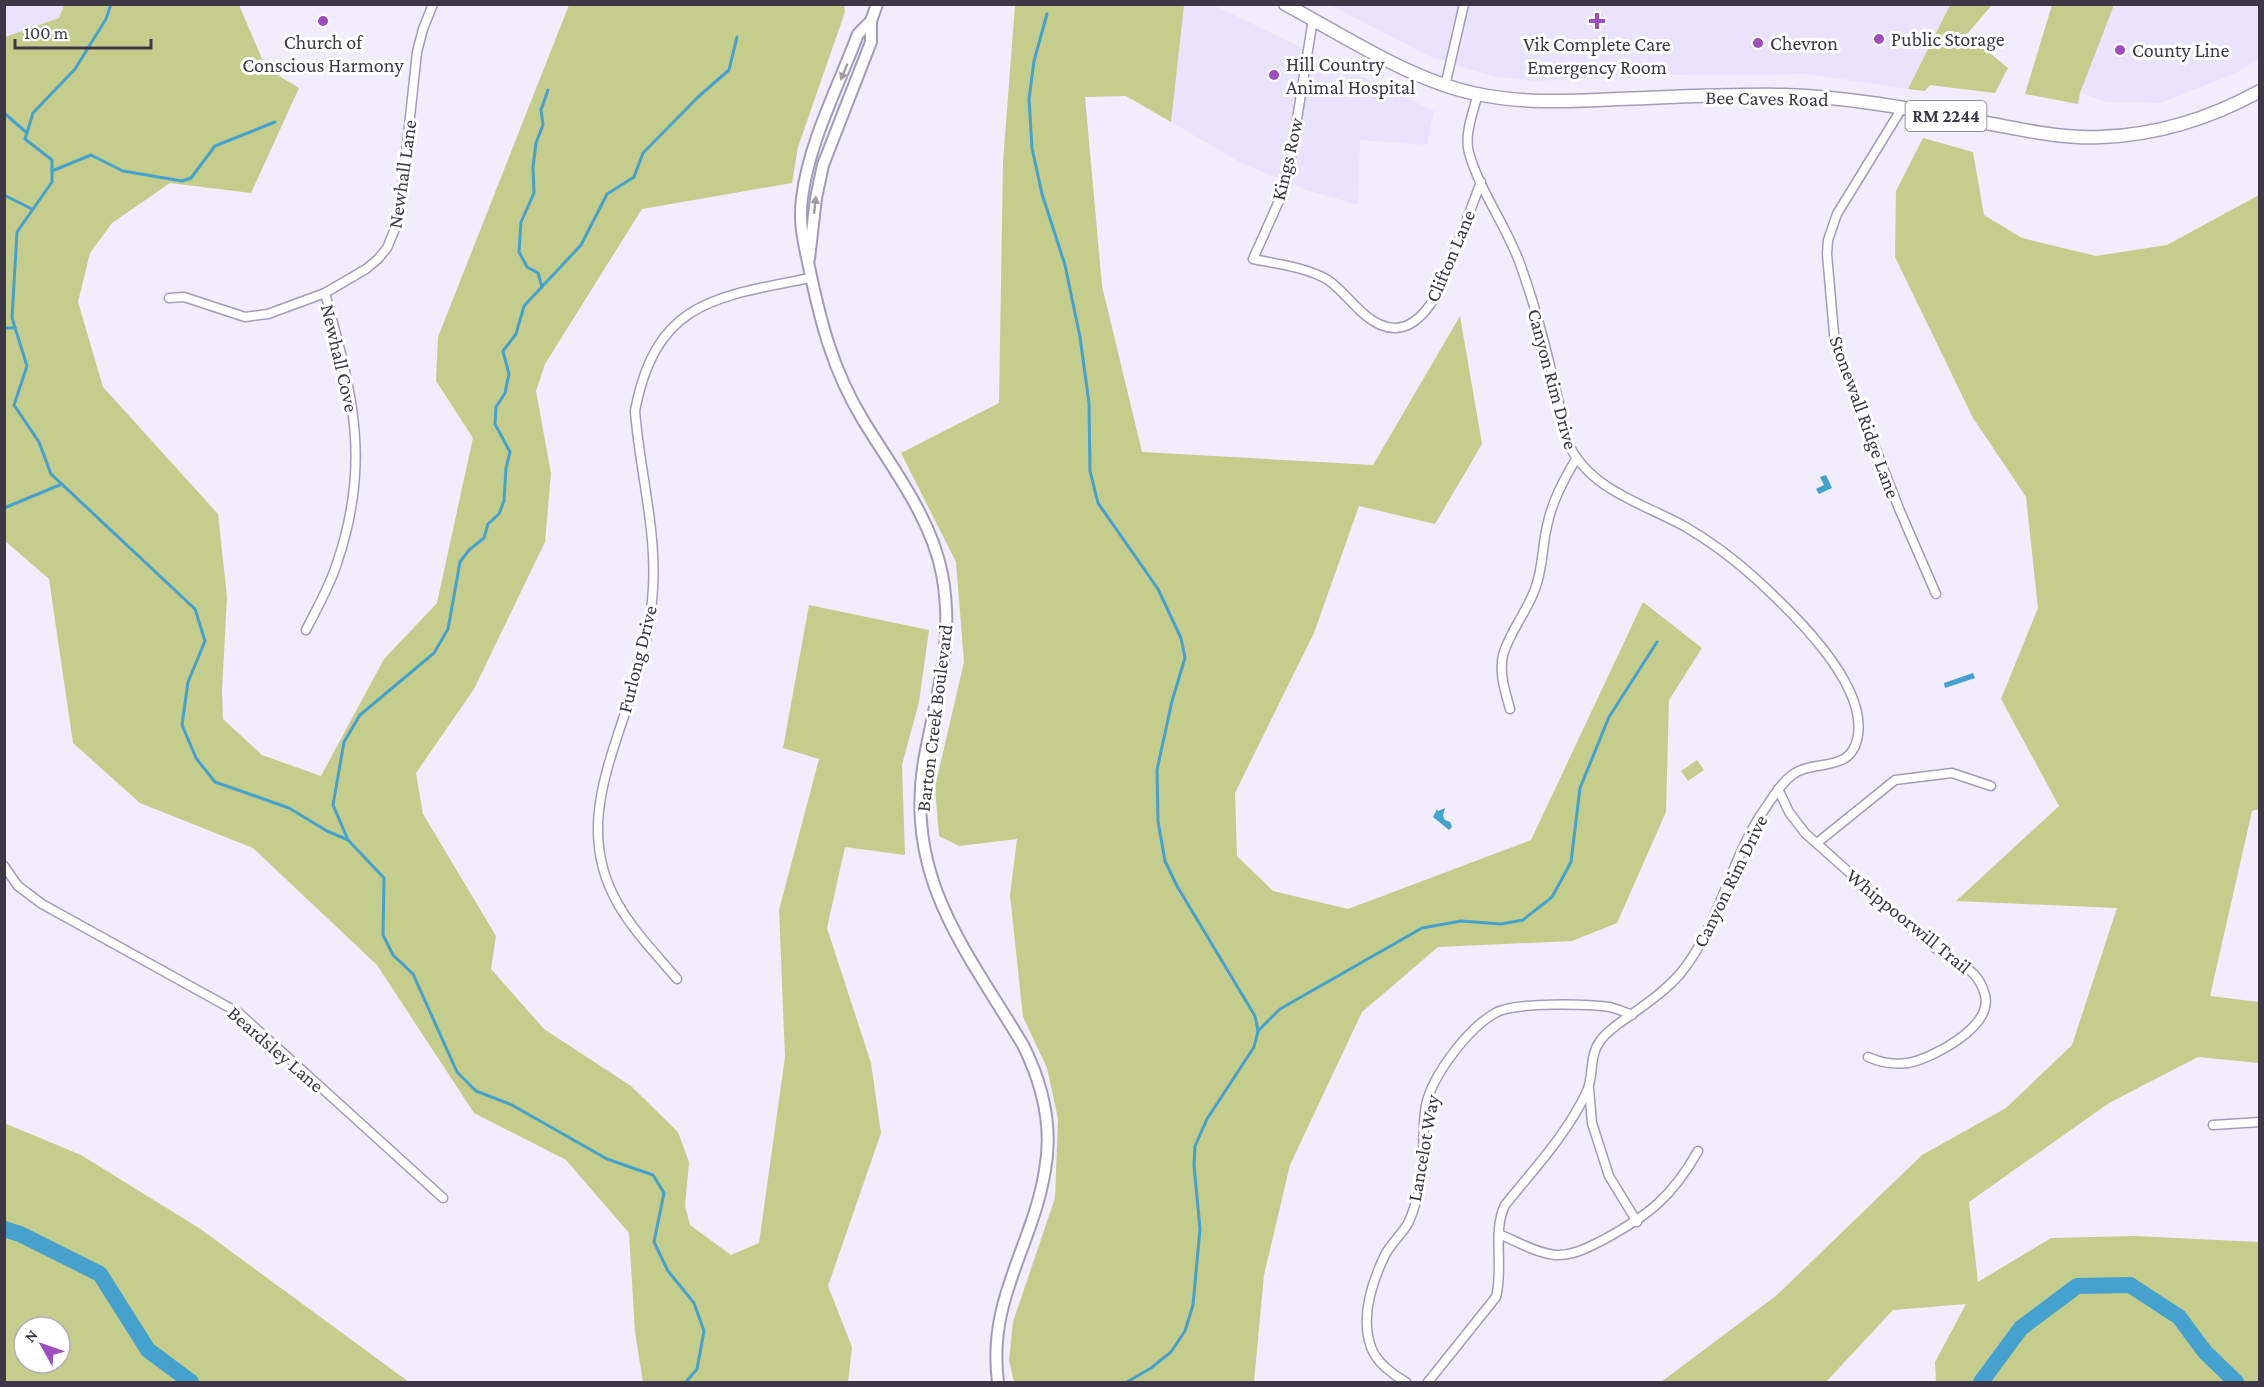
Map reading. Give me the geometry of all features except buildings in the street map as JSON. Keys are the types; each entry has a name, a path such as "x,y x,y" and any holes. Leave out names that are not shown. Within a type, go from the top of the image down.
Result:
{"main road":[{"name":"Bee Caves Road","path":"1285,4 1398,65 1445,86 1478,94 1538,102 1747,94 1813,96 1902,108 2033,132 2073,137 2103,137 2137,134 2176,126 2214,113 2259,91"}],"street":[{"name":"Newhall Lane","path":"169,298 184,297 245,317 268,314 325,293 366,269 387,248 399,219 417,52 433,4"},
{"name":"Barton Creek Boulevard","path":"808,263 821,172 871,42 871,21 877,4"},
{"path":"1445,86 1464,4"},
{"name":"Kings Row","path":"1253,259 1283,192 1290,163 1313,20"},
{"name":"Barton Creek Boulevard","path":"871,21 858,34 821,128 808,168 801,200 802,240 822,327 838,373 857,410 917,507 936,550 942,571 947,609 947,650 924,762 921,800 923,842 930,875 946,916 1032,1063 1045,1107 1046,1168 1038,1203 1014,1266 1001,1310 995,1350 998,1383"},
{"name":"Canyon Rim Drive","path":"1428,1383 1496,1297 1500,1284 1500,1215 1505,1205 1563,1132 1589,1088 1592,1059 1599,1041 1609,1031 1659,995 1679,975 1716,914 1751,831 1778,789 1794,774 1809,768 1829,766 1845,759 1856,747 1859,719 1853,698 1825,650 1756,579 1727,554 1684,526 1627,498 1593,478 1576,459 1568,443 1545,339 1518,259 1481,182 1469,151 1471,123 1478,94"},
{"name":"Stonewall Ridge Lane","path":"1902,108 1836,214 1827,240 1827,254 1835,345 1900,511 1936,594"},
{"path":"808,168 821,172"},
{"name":"Clifton Lane","path":"1253,259 1309,271 1327,280 1374,321 1383,326 1406,328 1420,318 1434,301 1481,182"},
{"name":"Furlong Drive","path":"677,979 628,920 617,903 603,870 597,828 605,771 636,678 652,602 653,543 636,420 639,392 652,354 675,325 694,310 710,301 733,293 810,278"},
{"name":"Newhall Cove","path":"306,630 337,566 349,524 356,481 355,417 349,381 325,293"},
{"path":"1510,709 1502,678 1503,656 1511,634 1535,590 1553,503 1576,459"},
{"path":"1817,843 1895,780 1952,773 1991,786"},
{"name":"Whippoorwill Trail","path":"1778,789 1796,822 1923,938 1973,972 1986,997 1983,1012 1974,1027 1933,1056 1907,1063 1886,1064 1868,1057"},
{"name":"Beardsley Lane","path":"4,866 18,886 42,904 239,1013 443,1198"},
{"name":"Lancelot Way","path":"1406,1383 1392,1374 1371,1349 1367,1324 1369,1300 1386,1252 1407,1224 1420,1186 1426,1105 1435,1080 1478,1026 1498,1012 1521,1006 1594,1006 1612,1008 1632,1015"},
{"path":"1589,1088 1592,1123 1609,1176 1637,1222"},
{"path":"2213,1125 2259,1122"},
{"path":"1499,1234 1554,1255 1582,1251 1637,1222 1655,1208 1684,1176 1698,1151"}],"shaded area":[{"path":"1184,4 1213,5 1434,111 1427,145 1360,140 1358,205 1307,190 1243,164 1171,122"},
{"path":"4,5 64,5 59,18 5,37"},
{"path":"1330,5 1950,5 1908,89 1807,74 1665,75 1535,81 1492,76 1433,58"},
{"path":"2114,5 2259,5 2259,58 2236,73 2160,103 2106,102 2080,93"}],"green space":[{"path":"64,5 239,5 266,68 299,88 251,193 170,183 112,223 90,253 78,302 103,387 218,514 227,597 222,691 223,719 262,755 321,776 384,659 437,603 473,438 436,381 438,337 569,5 844,5 845,12 798,147 792,183 642,209 545,364 536,391 551,473 545,542 474,689 416,773 423,814 496,936 491,969 544,1029 631,1086 678,1132 689,1162 685,1206 690,1225 731,1255 759,1243 785,1057 779,910 819,759 783,748 809,605 929,630 919,702 902,765 905,855 845,847 827,928 871,1063 881,1133 828,1286 852,1347 848,1382 643,1382 635,1332 629,1233 566,1160 474,1113 377,965 253,848 140,803 73,743 49,579 4,540 5,37 59,18"},
{"path":"1015,5 1184,5 1171,122 1126,96 1085,97 1102,286 1142,452 1373,465 1460,316 1482,444 1435,524 1359,506 1314,633 1235,793 1237,856 1273,891 1348,909 1531,840 1643,602 1702,648 1669,700 1666,812 1617,923 1572,941 1438,947 1362,1012 1290,1165 1264,1275 1254,1382 1014,1382 1009,1360 1013,1322 1055,1198 1058,1119 1047,1068 1023,1017 1010,895 1017,839 959,846 939,836 935,787 964,662 956,562 901,453 999,403 1003,162"},
{"path":"1950,5 1992,5 1967,34 2008,68 1995,93 1930,85 1925,91 1908,89"},
{"path":"2052,5 2114,5 2080,93 2078,104 2025,94"},
{"path":"1923,138 1973,152 1984,215 2022,238 2096,256 2167,245 2259,195 2259,809 2252,811 2210,996 2259,1002 2259,1063 2198,1057 2109,1103 1969,1202 1978,1282 2051,1238 2135,1236 2259,1242 2259,1382 1936,1382 1935,1362 1966,1304 1893,1310 1826,1382 1661,1382 1777,1295 1922,1155 2006,1108 2072,1045 2117,908 1956,901 2059,806 2001,699 2038,608 2026,497 1973,418 1895,257 1896,191"},
{"path":"1697,760 1704,770 1688,781 1681,771"},
{"path":"4,1123 81,1155 199,1228 409,1382 5,1382"}],"water":[{"path":"1826,475 1832,488 1819,494 1816,489 1824,485 1820,477"},
{"path":"1973,673 1975,678 1945,688 1944,683"},
{"path":"1445,808 1443,816 1452,827 1449,830 1433,817 1437,809 1438,811"}],"waterway":[{"path":"111,4 106,19 75,69 33,113 25,139 52,160 52,182 17,232 12,318 27,366 14,405 39,442 51,474 195,609 205,641 188,682 182,725 196,758 215,782 289,808 327,831 348,840 384,878 383,935 393,955 413,974 457,1072 476,1091 512,1105 607,1159 653,1175 664,1193 654,1242 668,1271 694,1303 704,1331 697,1369 686,1382"},
{"path":"1047,14 1034,61 1029,99 1032,148 1042,194 1065,265 1080,337 1089,403 1090,471 1098,503 1158,589 1181,638 1185,658 1172,701 1157,770 1158,821 1165,861 1177,886 1255,1016 1258,1031 1254,1047 1207,1119 1195,1146 1194,1165 1200,1229 1193,1305 1185,1331 1171,1352 1151,1368 1127,1382"},
{"path":"348,840 333,805 344,742 360,715 434,653 448,629 460,562 469,550 484,538 488,524 499,514 504,501 506,468 510,452 495,424 496,407 505,393 509,374 503,351 516,334 524,306 581,245 607,194 634,177 643,153 698,97 729,70 737,37"},
{"path":"542,287 538,273 527,267 519,252 521,222 534,193 533,167 536,143 543,125 541,110 548,90"},
{"path":"4,113 27,133"},
{"path":"52,171 91,155 123,171 182,181 191,178 215,146 275,122"},
{"path":"4,195 32,209"},
{"path":"4,328 15,328"},
{"path":"4,508 62,484"},
{"path":"1258,1031 1280,1009 1422,928 1461,921 1501,924 1523,920 1552,897 1571,862 1580,788 1609,717 1657,642"},
{"path":"4,1229 20,1234 100,1274 148,1350 191,1382"},
{"path":"1981,1382 2021,1328 2077,1286 2130,1285 2179,1317 2205,1352 2236,1382"}],"place":[{"name":"Church of Conscious Harmony","path":"323,21"},
{"name":"Vik Complete Care Emergency Room","path":"1597,21"},
{"name":"Public Storage","path":"1879,39"},
{"name":"Chevron","path":"1758,43"},
{"name":"County Line","path":"2120,50"},
{"name":"Hill Country Animal Hospital","path":"1274,75"}]}
